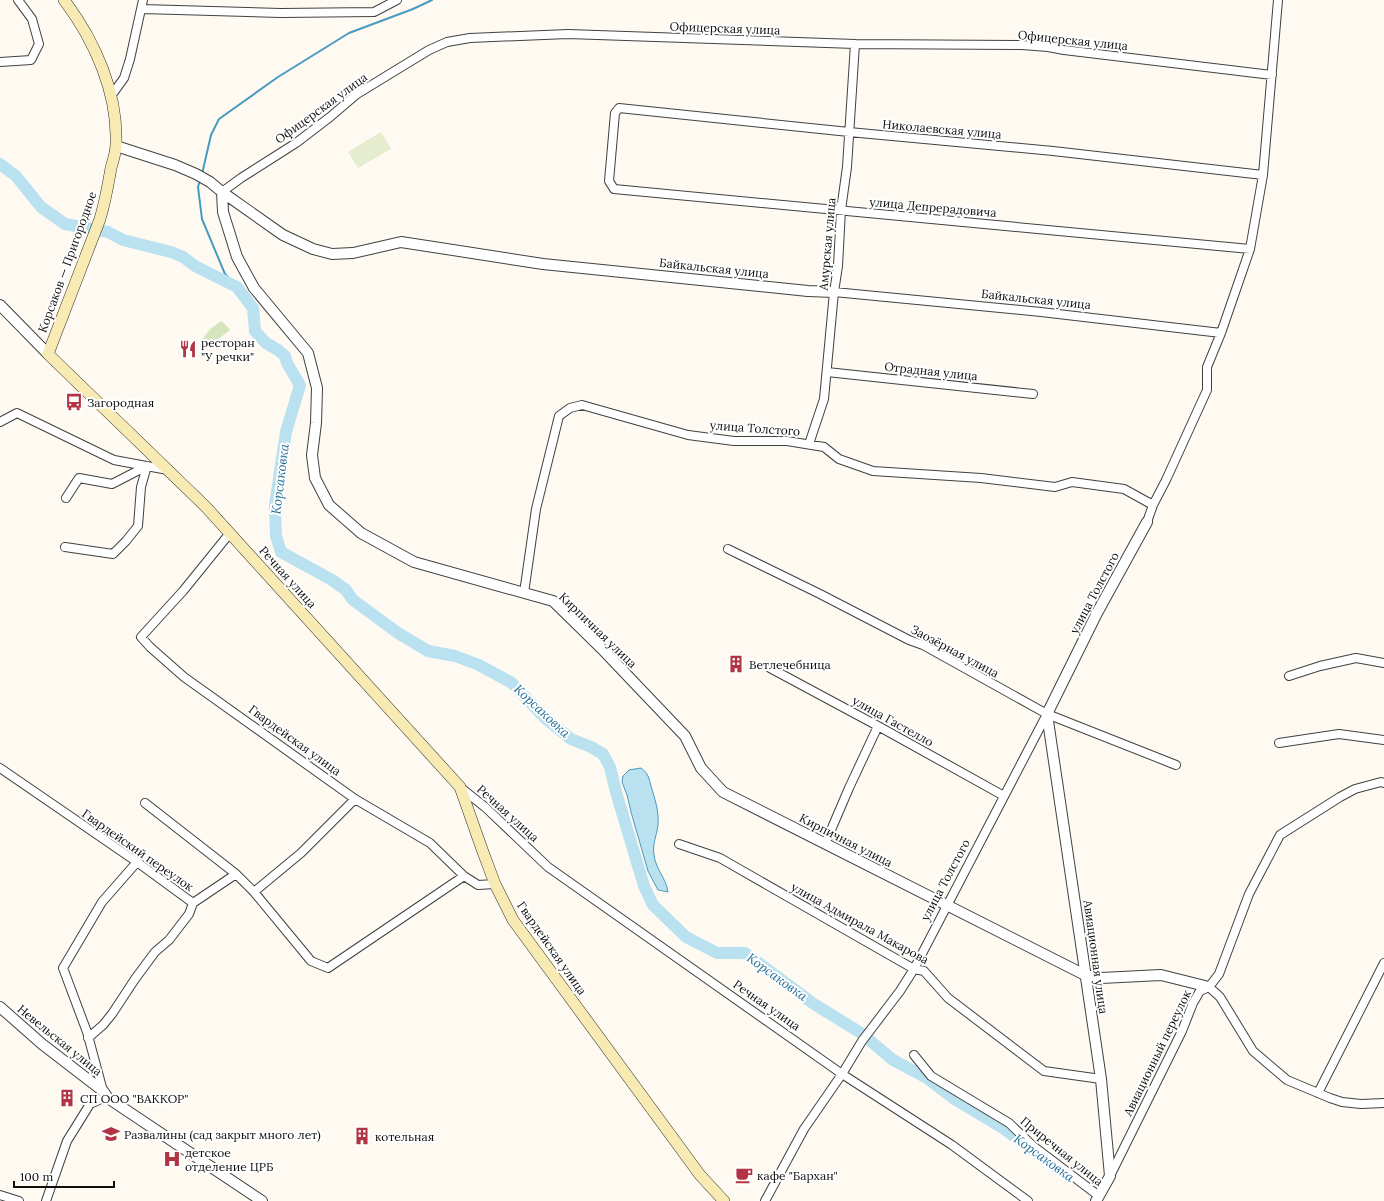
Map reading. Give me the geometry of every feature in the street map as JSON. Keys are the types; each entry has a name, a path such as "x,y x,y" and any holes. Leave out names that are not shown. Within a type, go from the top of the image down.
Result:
{"main road":[{"name":"Корсаков — Пригородное","path":"48,354 100,219 105,202 116,146 116,121 111,96 100,60 76,16 64,0"},
{"name":"Речная улица","path":"48,354 169,470 230,533 460,787"},
{"path":"460,787 495,884"},
{"name":"Гвардейская улица","path":"495,884 513,920 700,1175 724,1201"}],"street":[{"path":"0,62 31,60 39,44 32,19 18,0"},
{"path":"111,96 124,78 130,59 143,0"},
{"path":"142,9 280,13 374,12 397,0"},
{"path":"1153,505 1207,390 1207,367 1250,249 1263,175 1278,0"},
{"name":"Офицерская улица","path":"222,192 296,143 357,94 428,50 447,42 470,38 568,34 855,44 1022,45 1272,75"},
{"name":"Амурская улица","path":"809,444 824,399 847,167 855,44"},
{"name":"Николаевская улица","path":"614,189 609,181 615,113 619,108 849,132 1053,151 1263,175"},
{"path":"116,146 196,174 210,182 222,192"},
{"name":"улица Депрерадовича","path":"614,189 1250,249"},
{"name":"Байкальская улица","path":"222,192 283,235 313,249 332,254 353,253 401,242 543,264 808,291 834,292 1041,312 1221,332"},
{"name":"Кирпичная улица","path":"222,192 223,212 237,257 254,288 308,353 317,388 316,423 312,455 315,478 329,505 361,533 414,562 553,601 604,651 685,736 701,768 723,792 1085,975 1100,978 1161,975 1209,987"},
{"path":"0,306 48,354"},
{"name":"Отрадная улица","path":"826,372 1033,394"},
{"name":"улица Толстого","path":"524,593 536,509 559,416 570,408 582,405 688,435 734,441 787,441 824,447 839,459 872,471 981,478 1056,487 1072,482 1124,489 1153,505 1147,522 1097,613 1047,714 914,969 865,1038 804,1129 765,1201"},
{"path":"0,422 17,412 114,460 169,470"},
{"path":"66,498 79,478 112,484 147,466"},
{"path":"65,547 113,554 138,526 141,487 147,466"},
{"name":"Гвардейская улица","path":"230,533 183,591 141,637 184,677 355,799 430,843 464,876 478,885 495,884"},
{"name":"Заозёрная улица","path":"728,549 909,640 923,645 1047,714 1176,765"},
{"path":"1289,676 1320,666 1356,658 1384,663"},
{"name":"улица Гастелло","path":"770,668 1004,796"},
{"name":"Авиационная улица","path":"1047,714 1101,1079 1110,1176"},
{"path":"825,844 878,726"},
{"path":"1279,743 1339,734 1384,740"},
{"name":"Гвардейский переулок","path":"0,768 137,862 193,903 236,874"},
{"name":"Авиационный переулок","path":"1110,1176 1182,1031 1200,991 1209,987 1218,974 1249,894 1280,835 1355,789 1381,782 1384,783"},
{"name":"Речная улица","path":"460,787 485,807 548,867 842,1074 952,1146 1028,1201"},
{"path":"254,892 301,853 355,799"},
{"path":"145,803 236,874 254,892 311,961 328,968 464,876"},
{"name":"улица Адмирала Макарова","path":"679,844 720,858 914,969 924,971 948,998 1044,1071 1101,1079"},
{"path":"46,1201 68,1141 90,1104 101,1099 105,1095 88,1038 63,968 102,902 137,862"},
{"path":"88,1038 108,1020 155,952 169,940 189,914 193,903"},
{"path":"1318,1093 1384,963"},
{"path":"1209,987 1220,997 1253,1051 1287,1080 1342,1102 1384,1104"},
{"name":"Невельская улица","path":"0,1007 42,1044 105,1095 262,1201"},
{"name":"Приречная улица","path":"914,1055 931,1076 1009,1123 1033,1146 1098,1199"},
{"path":"1098,1199 1110,1176"},
{"path":"0,1196 19,1201"}],"green space":[{"path":"381,132 391,149 358,168 348,152"},
{"path":"222,321 230,330 208,347 203,339 211,328"}],"water":[{"path":"641,768 649,778 656,805 658,825 654,843 654,855 668,892 658,890 648,871 622,782 623,776 629,770"}],"waterway":[{"path":"202,174 211,135 219,119 278,77 349,33 413,9 432,0"},
{"name":"Корсаковка","path":"0,164 16,176 41,207 65,224 108,232 123,240 171,252 183,257 195,266 237,287 253,308 255,331 266,343 285,356 287,363 300,385 286,432 275,505 276,536 281,552 332,580 346,590 353,600 398,633 428,651 455,656 479,665 512,683 545,718 571,739 591,747 603,754 610,767 644,886 653,905 686,937 717,953 745,953 814,1004 861,1033 893,1060 927,1078 953,1098 1003,1128 1058,1169"},
{"path":"200,180 198,187 202,219 225,274 237,287"}],"place":[{"name":"ресторан \"У речки\"","path":"188,349"},
{"name":"Загородная","path":"74,402"},
{"name":"Ветлечебница","path":"736,664"},
{"name":"СП ООО \"ВАККОР\"","path":"67,1098"},
{"name":"Развалины (сад закрыт много лет)","path":"111,1134"},
{"name":"котельная","path":"362,1136"},
{"name":"детское отделение ЦРБ","path":"172,1159"},
{"name":"кафе \"Бархан\"","path":"744,1175"}]}
